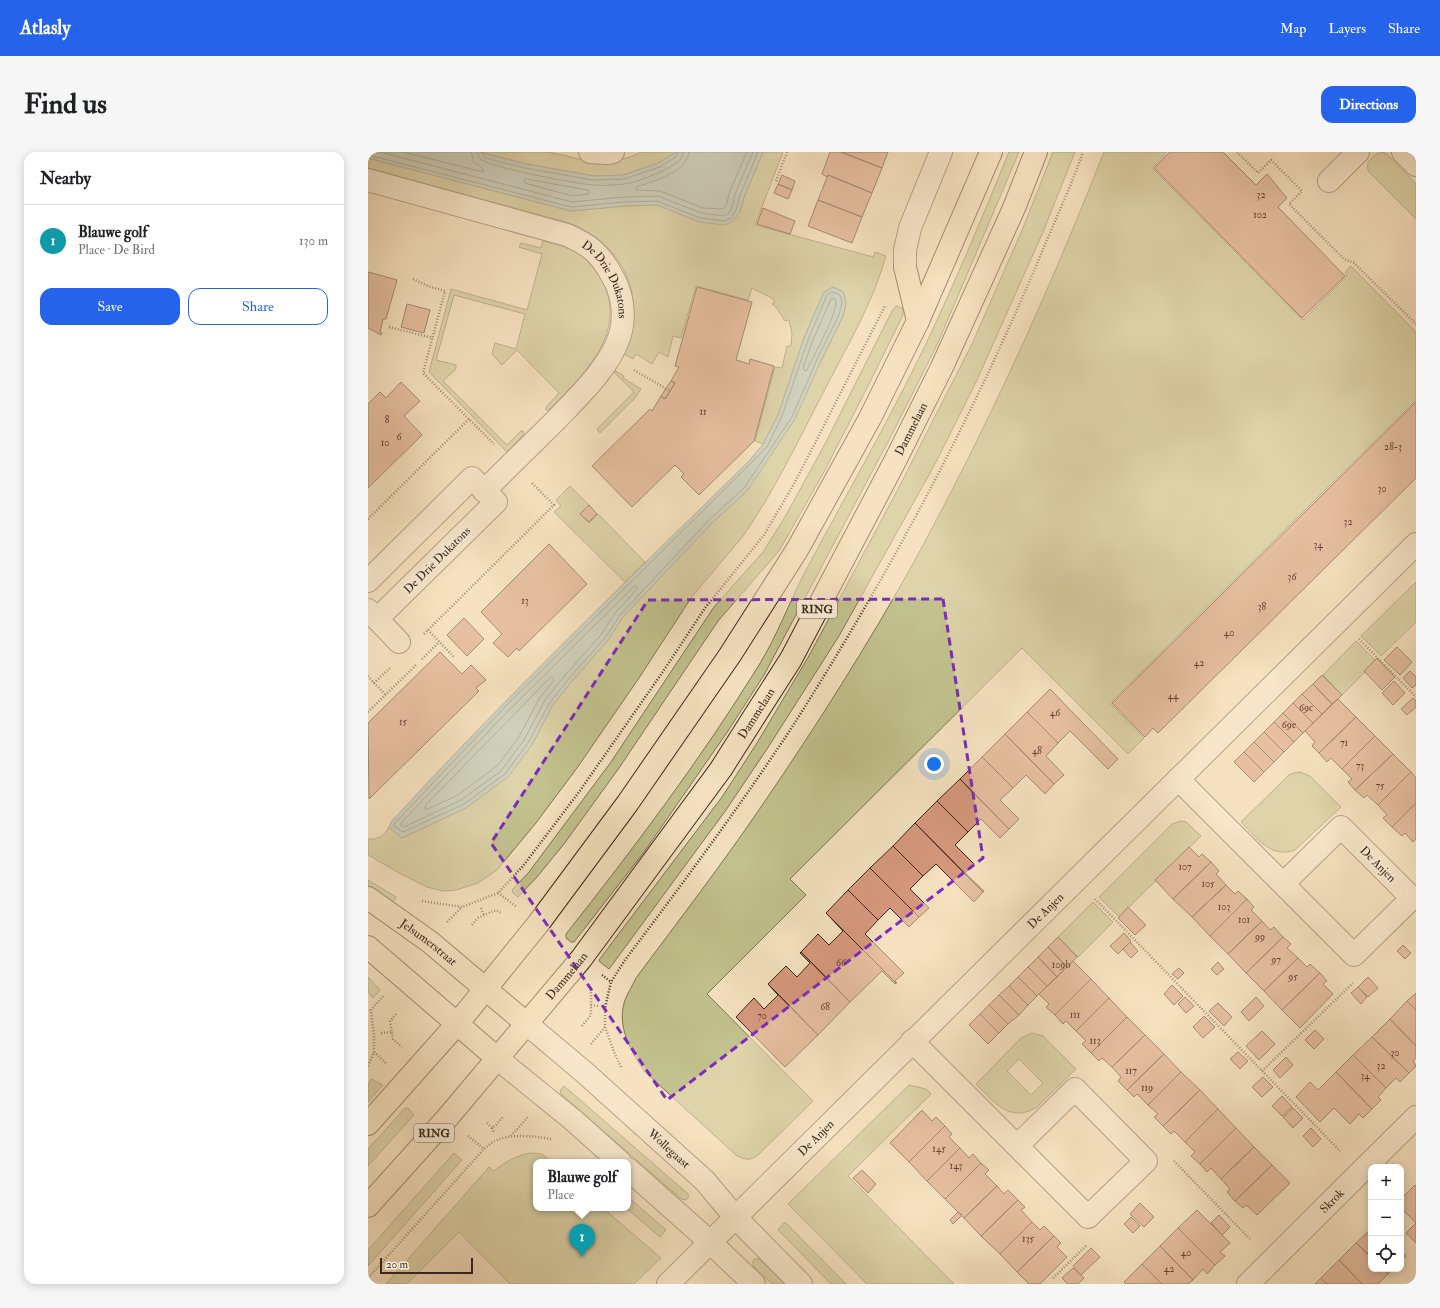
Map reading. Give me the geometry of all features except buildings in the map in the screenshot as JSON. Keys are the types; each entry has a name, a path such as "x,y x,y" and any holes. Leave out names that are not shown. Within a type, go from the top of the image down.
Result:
{"main road":[{"path":"368,1124 457,1024 538,924 627,804 730,655 797,550 870,418 918,321 991,152"},
{"name":"Dammelaan","path":"368,1206 498,1059 581,960 721,769 791,659 895,461 942,367 1014,208 1036,152"},
{"path":"904,267 918,321"},
{"name":"Jelsumerstraat","path":"368,898 430,942 527,1024"},
{"path":"368,947 498,1059"}],"street":[{"path":"590,152 613,152"},
{"path":"904,267 905,250 910,228 941,152"},
{"path":"1329,181 1358,152"},
{"path":"1403,152 1416,165"},
{"name":"De Drie Dukatons","path":"368,180 567,235 583,242 594,250 606,264 616,280 620,292 623,319 620,335 610,357 577,398 484,491"},
{"name":"De Drie Dukatons","path":"368,581 472,478 496,502 372,615"},
{"name":"De Anjen","path":"668,1284 1416,544"},
{"path":"372,615 399,642"},
{"name":"De Anjen","path":"1178,779 1283,884 1354,955 1412,898 1341,827 1283,884"},
{"name":"Wollegaast","path":"527,1024 584,1072 705,1181 735,1217 801,1284"},
{"path":"912,1041 1017,1146 1088,1217 1146,1161 1075,1089 1017,1146"},
{"path":"498,1059 573,1120 617,1159"},
{"name":"Skrok","path":"1248,1284 1416,1117"},
{"path":"631,1172 710,1242 754,1284"}],"path":[{"path":"776,181 787,152"},
{"path":"1237,152 1258,173 1271,160 1302,191 1289,204 1344,259 1354,262 1416,324"},
{"path":"413,279 428,286 445,291 423,373 554,505 423,635"},
{"path":"421,901 462,907 498,893 523,866 579,792 662,673 705,608 764,536 795,482 886,304"},
{"path":"389,327 433,338"},
{"path":"610,357 670,391"},
{"path":"368,520 469,419"},
{"path":"428,630 454,657"},
{"path":"1359,639 1416,697"},
{"path":"368,712 439,642"},
{"path":"374,683 391,667"},
{"path":"368,676 386,695"},
{"path":"1091,894 1340,1151"},
{"path":"481,908 484,915"},
{"path":"472,925 478,918 484,915 496,910 500,913"},
{"path":"605,1027 606,1001 611,982"},
{"path":"1262,1071 1353,983"},
{"path":"582,1026 591,1015 591,985"},
{"path":"591,1005 598,1006"},
{"path":"368,1006 371,1010 374,1035 374,1052 368,1066"},
{"path":"396,1014 390,1021 393,1039 402,1047"},
{"path":"382,1033 392,1032"},
{"path":"492,1128 503,1117"},
{"path":"487,1123 492,1128 494,1133"},
{"path":"368,1278 484,1149 496,1140 511,1136"},
{"path":"1173,1160 1250,1239"},
{"path":"1053,1278 1087,1245"}],"highlighted area":[{"path":"943,599 983,858 667,1100 491,843 648,600"}],"green space":[{"path":"479,152 549,152 592,162 617,161 641,152 677,152 658,163 624,175 594,176 526,164"},
{"path":"763,152 783,152 755,225 873,257 875,252 886,256 866,309 765,502 743,536 691,598 639,678 577,768 536,823 497,870 478,883 456,890 443,891 427,887 368,855 368,839 380,837 389,827 402,838 466,808 532,745 552,706 608,640 623,617 712,523 747,491 822,359 843,316 846,303 843,292 833,287 824,292 804,338 778,415 763,444 755,441 775,367 782,368 787,346 791,346 792,334 789,320 785,321 776,307 772,304 775,301 770,297 752,288 748,300 696,286 681,338 673,336 668,357 659,352 652,364 636,354 633,359 624,354 631,333 634,313 632,294 626,276 617,259 604,245 588,232 569,223 368,168 368,158 571,211 624,206 657,205 699,222 740,212 744,197"},
{"path":"1009,152 1019,152 938,343 889,440 764,675 728,731 644,852 574,942 571,942 566,938 566,934 642,836 714,735 759,665 805,572 881,432 924,348 957,275"},
{"path":"1053,152 1075,152 1043,232 977,380 935,464 839,636 767,749 726,810 609,969 599,960 722,797 757,743 810,654 897,491 972,344 1023,228"},
{"path":"1104,152 1167,152 1152,168 1303,320 1347,276 1345,272 1351,266 1416,332 1416,400 1110,703 1144,738 1128,754 1022,648 790,879 806,895 707,994 813,1101 758,1155 750,1159 737,1156 645,1072 626,1038 622,1019 625,1000 636,978 748,826 823,714 915,560 942,510 1016,359 1039,308"},
{"path":"1382,152 1387,154 1416,184 1416,219 1369,172 1368,165 1370,159"},
{"path":"543,241 563,246 586,259 598,272 609,301 610,319 606,336 598,353 575,383 549,410 546,410 546,407 559,393 517,350 502,365 492,354 495,343 516,349 525,314 454,295 436,360 456,365 456,369 443,381 507,445 521,431 523,431 524,434 507,452 429,372 451,289 527,310 542,254 519,247 521,243 541,248"},
{"path":"896,306 903,309 903,315 824,472 779,551 718,621 619,768 564,844 537,877 518,897 512,892 513,889 529,872 611,762 714,607 763,552 785,517 826,442 892,311"},
{"path":"614,370 624,376 623,378 641,389 635,398 600,433 597,429 634,392 613,371"},
{"path":"570,486 589,505 580,514 589,523 598,514 645,562 625,582 554,512 561,506 556,500"},
{"path":"1416,582 1416,622 1381,656 1361,636"},
{"path":"1356,641 1376,661 1342,695 1323,675"},
{"path":"1300,772 1310,776 1341,807 1295,850 1279,852 1265,845 1241,822 1289,775"},
{"path":"1181,821 1186,822 1201,836 1119,917 1099,897 1172,824"},
{"path":"368,880 396,897 393,903 368,888"},
{"path":"1093,902 1113,922 1078,957 1058,937"},
{"path":"368,977 380,990 373,998 368,992"},
{"path":"1032,1033 1043,1036 1076,1069 1037,1107 1027,1112 1019,1113 1003,1109 989,1098 976,1084 1021,1038","holes":["1019,1059 1043,1083 1031,1095 1007,1071"]},
{"path":"371,1079 383,1085 368,1102 368,1085"},
{"path":"909,1085 926,1089 931,1094 848,1176 954,1284 867,1284 788,1204"},
{"path":"564,1086 687,1193 689,1196 686,1200 681,1199 561,1094 560,1091"},
{"path":"405,1108 408,1108 414,1115 368,1166 368,1149"},
{"path":"454,1153 462,1160 368,1266 368,1250"},
{"path":"531,1153 542,1154 548,1159 533,1159 533,1211 606,1211 661,1258 634,1284 510,1284 459,1232 407,1284 386,1284 489,1167 494,1171 511,1159"},
{"path":"631,1200 666,1230 660,1237 630,1211 631,1211"},
{"path":"785,1222 846,1284 831,1284 778,1230"},
{"path":"754,1259 759,1259 785,1284 772,1284 753,1266"}],"water":[{"path":"368,152 479,152 526,164 594,176 624,175 658,163 677,152 763,152 744,197 740,212 733,221 725,225 699,222 657,205 624,206 571,211 368,158"},
{"path":"833,287 843,292 846,303 843,316 795,419 747,491 712,523 623,617 608,640 552,706 532,745 508,777 466,808 402,838 389,827 391,822 434,775 522,684 749,461 763,444 778,415 804,338 824,292"}],"place":[{"name":"Blauwe golf","path":"582,1257"}]}
